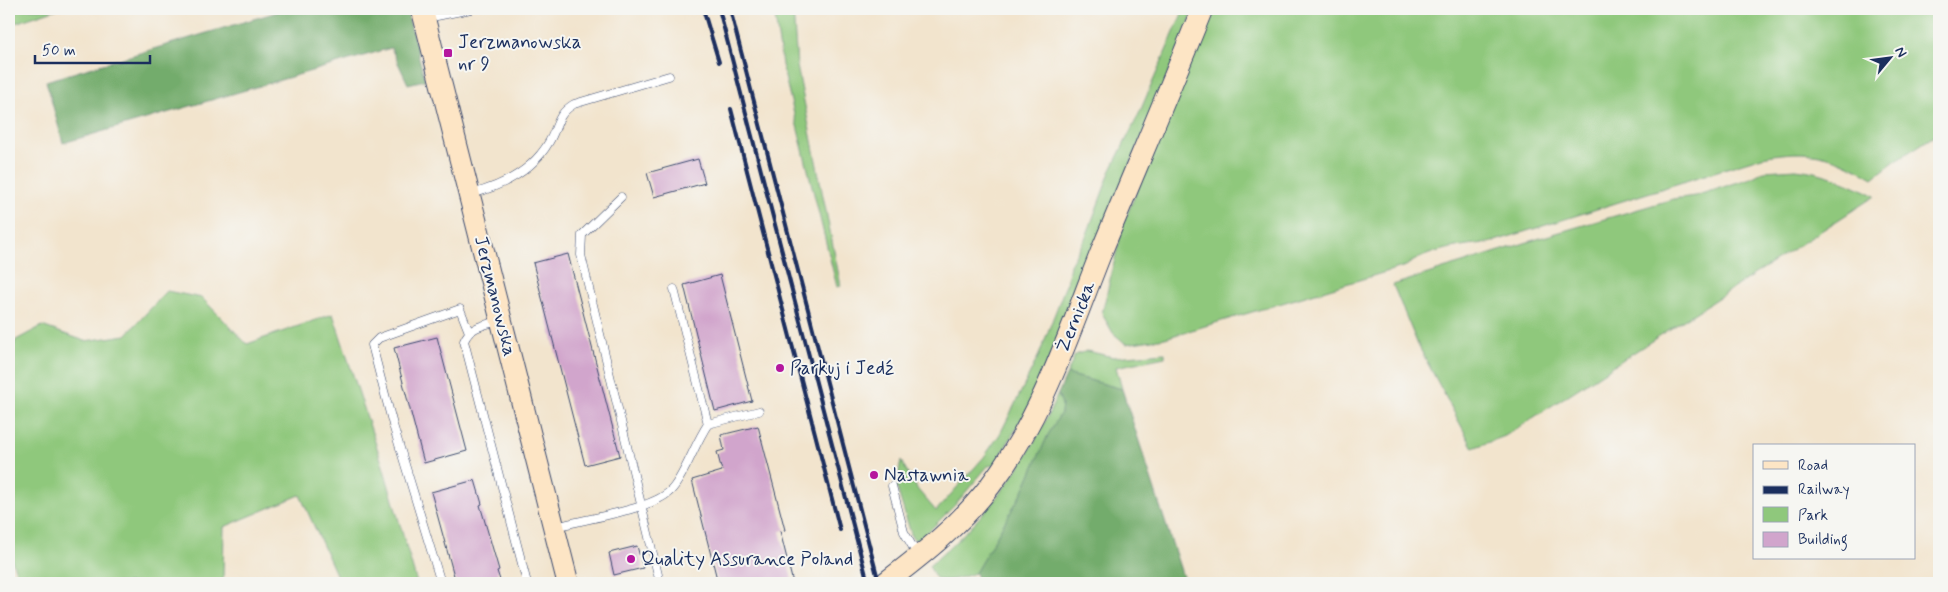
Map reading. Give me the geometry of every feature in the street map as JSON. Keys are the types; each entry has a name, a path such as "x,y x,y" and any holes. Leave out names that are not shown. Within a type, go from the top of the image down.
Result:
{"street":[{"name":"Żernicka","path":"885,583 963,517 989,488 1027,428 1060,356 1202,9"},
{"name":"Jerzmanowska","path":"423,14 568,583"}],"lane":[{"path":"423,14 471,9"},
{"path":"469,194 513,178 530,166 543,153 563,111 574,104 669,76"},
{"path":"621,197 582,235 581,255 660,583"},
{"path":"674,289 708,424"},
{"path":"441,583 393,425 372,346 379,338 460,309 468,332 464,341 465,350 527,583"},
{"path":"468,332 502,320"},
{"path":"554,528 657,501 672,489 695,443 708,424 759,411"},
{"path":"892,486 904,532 918,557"}],"green space":[{"path":"9,9 57,9 9,25"},
{"path":"287,9 400,9 408,16 425,80 408,84 391,48 63,143 46,81"},
{"path":"774,9 793,9 797,66 841,286 837,287 782,65"},
{"path":"1184,9 1195,9 1031,403 995,465 988,466 954,506 918,542 912,537 896,485 901,461 918,490 936,511 984,457 1000,434 1039,355 1067,282 1070,265 1086,237 1110,172 1138,116"},
{"path":"1213,9 1939,9 1939,133 1895,161 1873,178 1845,163 1820,155 1794,153 1762,157 1489,243 1434,252 1406,266 1165,338 1126,344 1113,333 1102,314 1123,224"},
{"path":"1796,169 1837,179 1875,196 1505,436 1473,448 1418,345 1393,285 1553,234 1673,199 1695,196 1751,178 1764,171"},
{"path":"167,291 202,298 247,344 333,314 383,466 417,583 340,583 300,495 224,527 223,583 20,583 9,552 9,358 16,340 42,326 85,341 126,335"},
{"path":"1087,351 1113,357 1165,353 1165,357 1116,367 1122,389 1067,374 1075,355"},
{"path":"1067,374 1122,389 1185,583 979,583 975,573 1023,491 1048,435 1061,413 1062,404 1058,394"},
{"path":"1058,394 1062,404 1061,413 1048,435 1023,491 975,573 949,580 935,577 929,566 970,527 1004,488 1032,445"}],"building":[{"path":"698,159 705,183 654,197 647,173"},
{"path":"568,254 620,456 585,465 533,263"},
{"path":"720,275 752,401 715,411 684,285"},
{"path":"437,337 467,451 424,463 394,348"},
{"path":"758,426 785,530 780,531 793,583 718,583 692,480 722,471 717,452 724,450 721,435"},
{"path":"475,480 501,583 456,583 431,492"},
{"path":"637,546 643,568 614,575 609,553"}],"railway":[{"path":"703,9 719,62"},
{"path":"719,9 868,583"},
{"path":"730,9 879,583"},
{"path":"731,109 840,530"}],"place":[{"name":"Jerzmanowska nr 9","path":"448,53"},
{"name":"Parkuj i Jedź","path":"780,368"},
{"name":"Nastawnia","path":"874,475"},
{"name":"Quality Assurance Poland","path":"631,559"}]}
